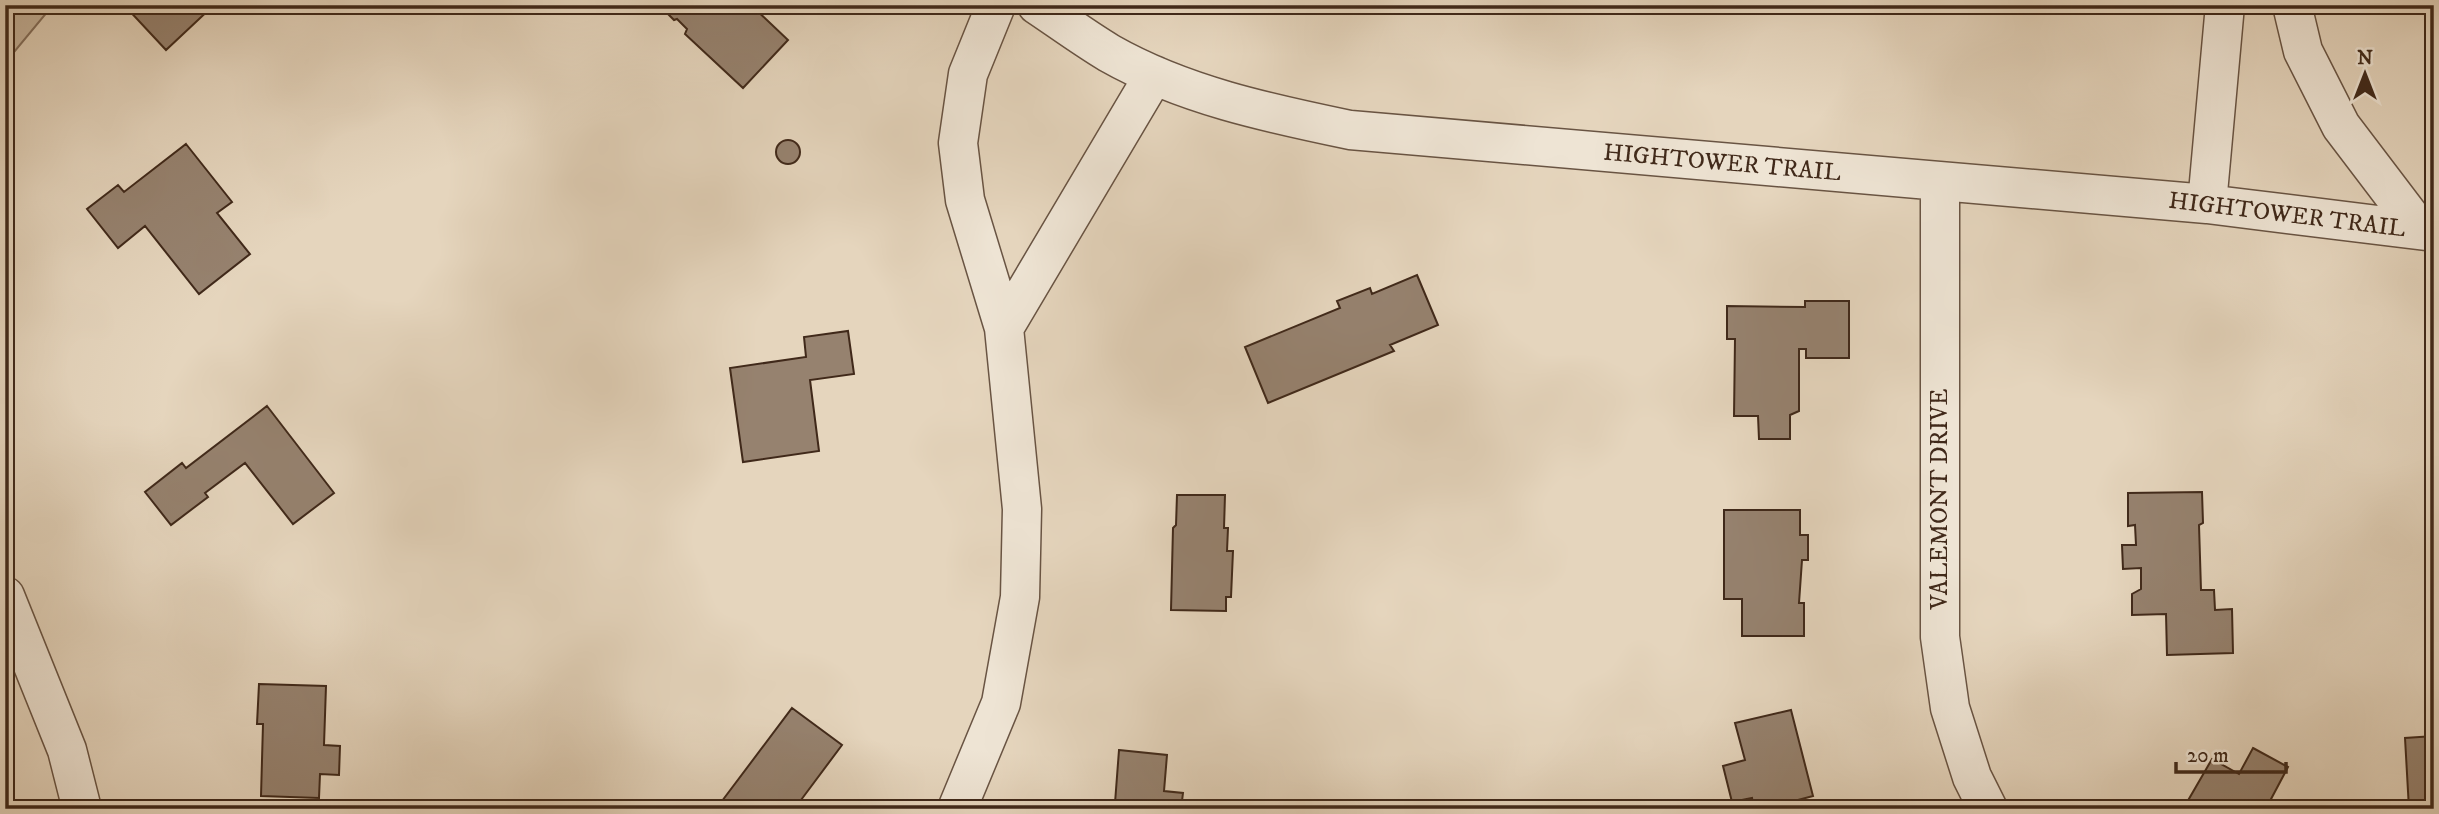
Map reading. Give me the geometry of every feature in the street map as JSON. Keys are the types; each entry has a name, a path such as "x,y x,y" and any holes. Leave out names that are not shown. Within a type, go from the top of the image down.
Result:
{"street":[{"path":"957,809 1001,703 1020,597 1022,509 1004,328 965,200 958,143 968,74 996,5"},
{"name":"HIGHTOWER TRAIL","path":"1037,5 1110,53 1154,75 1250,110 1350,130 2207,204 2427,231"},
{"path":"2207,204 2225,5"},
{"path":"2292,5 2303,51 2341,126 2427,231"},
{"path":"1004,328 1154,75"},
{"name":"VALEMONT DRIVE","path":"1940,181 1940,637 1950,708 1972,777 1988,809"},
{"path":"5,596 67,750 82,809"}],"shaded area":[{"path":"5,5 53,5 5,63"}],"building":[{"path":"124,5 214,5 166,50"},
{"path":"659,5 751,5 788,40 743,88 685,34 687,29 677,19 674,20"},
{"path":"788,140 797,143 800,152 797,161 788,164 779,161 776,152 779,143"},
{"path":"186,144 232,202 217,213 250,254 199,294 145,226 118,248 87,209 118,185 124,192"},
{"path":"1417,275 1438,325 1390,345 1394,351 1268,403 1245,347 1340,308 1337,301 1370,288 1372,294"},
{"path":"1805,301 1849,301 1849,358 1806,358 1806,349 1799,349 1799,411 1790,415 1790,439 1759,439 1758,416 1734,416 1735,339 1727,339 1727,306 1805,307"},
{"path":"848,331 854,374 810,380 819,451 743,462 730,368 806,357 804,337"},
{"path":"267,406 334,493 293,524 245,463 205,493 208,497 171,525 145,492 182,463 186,468"},
{"path":"2202,492 2203,523 2199,525 2201,590 2214,590 2215,610 2232,609 2233,653 2167,655 2166,614 2132,615 2132,594 2141,589 2141,568 2123,569 2122,545 2136,545 2135,525 2128,526 2128,493"},
{"path":"1177,495 1225,495 1224,528 1228,528 1227,551 1233,551 1231,597 1226,597 1226,611 1171,610 1173,528 1176,525"},
{"path":"1724,510 1800,510 1800,535 1808,535 1808,560 1802,560 1799,603 1804,603 1804,636 1742,636 1742,599 1724,599"},
{"path":"259,684 326,686 324,745 340,746 339,775 320,774 319,798 261,796 263,724 257,724"},
{"path":"792,708 842,745 801,800 807,805 804,809 732,809 722,801"},
{"path":"1791,710 1813,796 1798,800 1801,809 1754,809 1752,798 1732,802 1723,766 1745,760 1735,723"},
{"path":"2434,736 2434,809 2409,809 2405,738"},
{"path":"2253,748 2288,767 2270,801 2283,809 2194,809 2186,804 2212,759 2239,774"},
{"path":"1119,750 1167,755 1164,791 1183,793 1181,809 1111,809 1115,803"}]}
